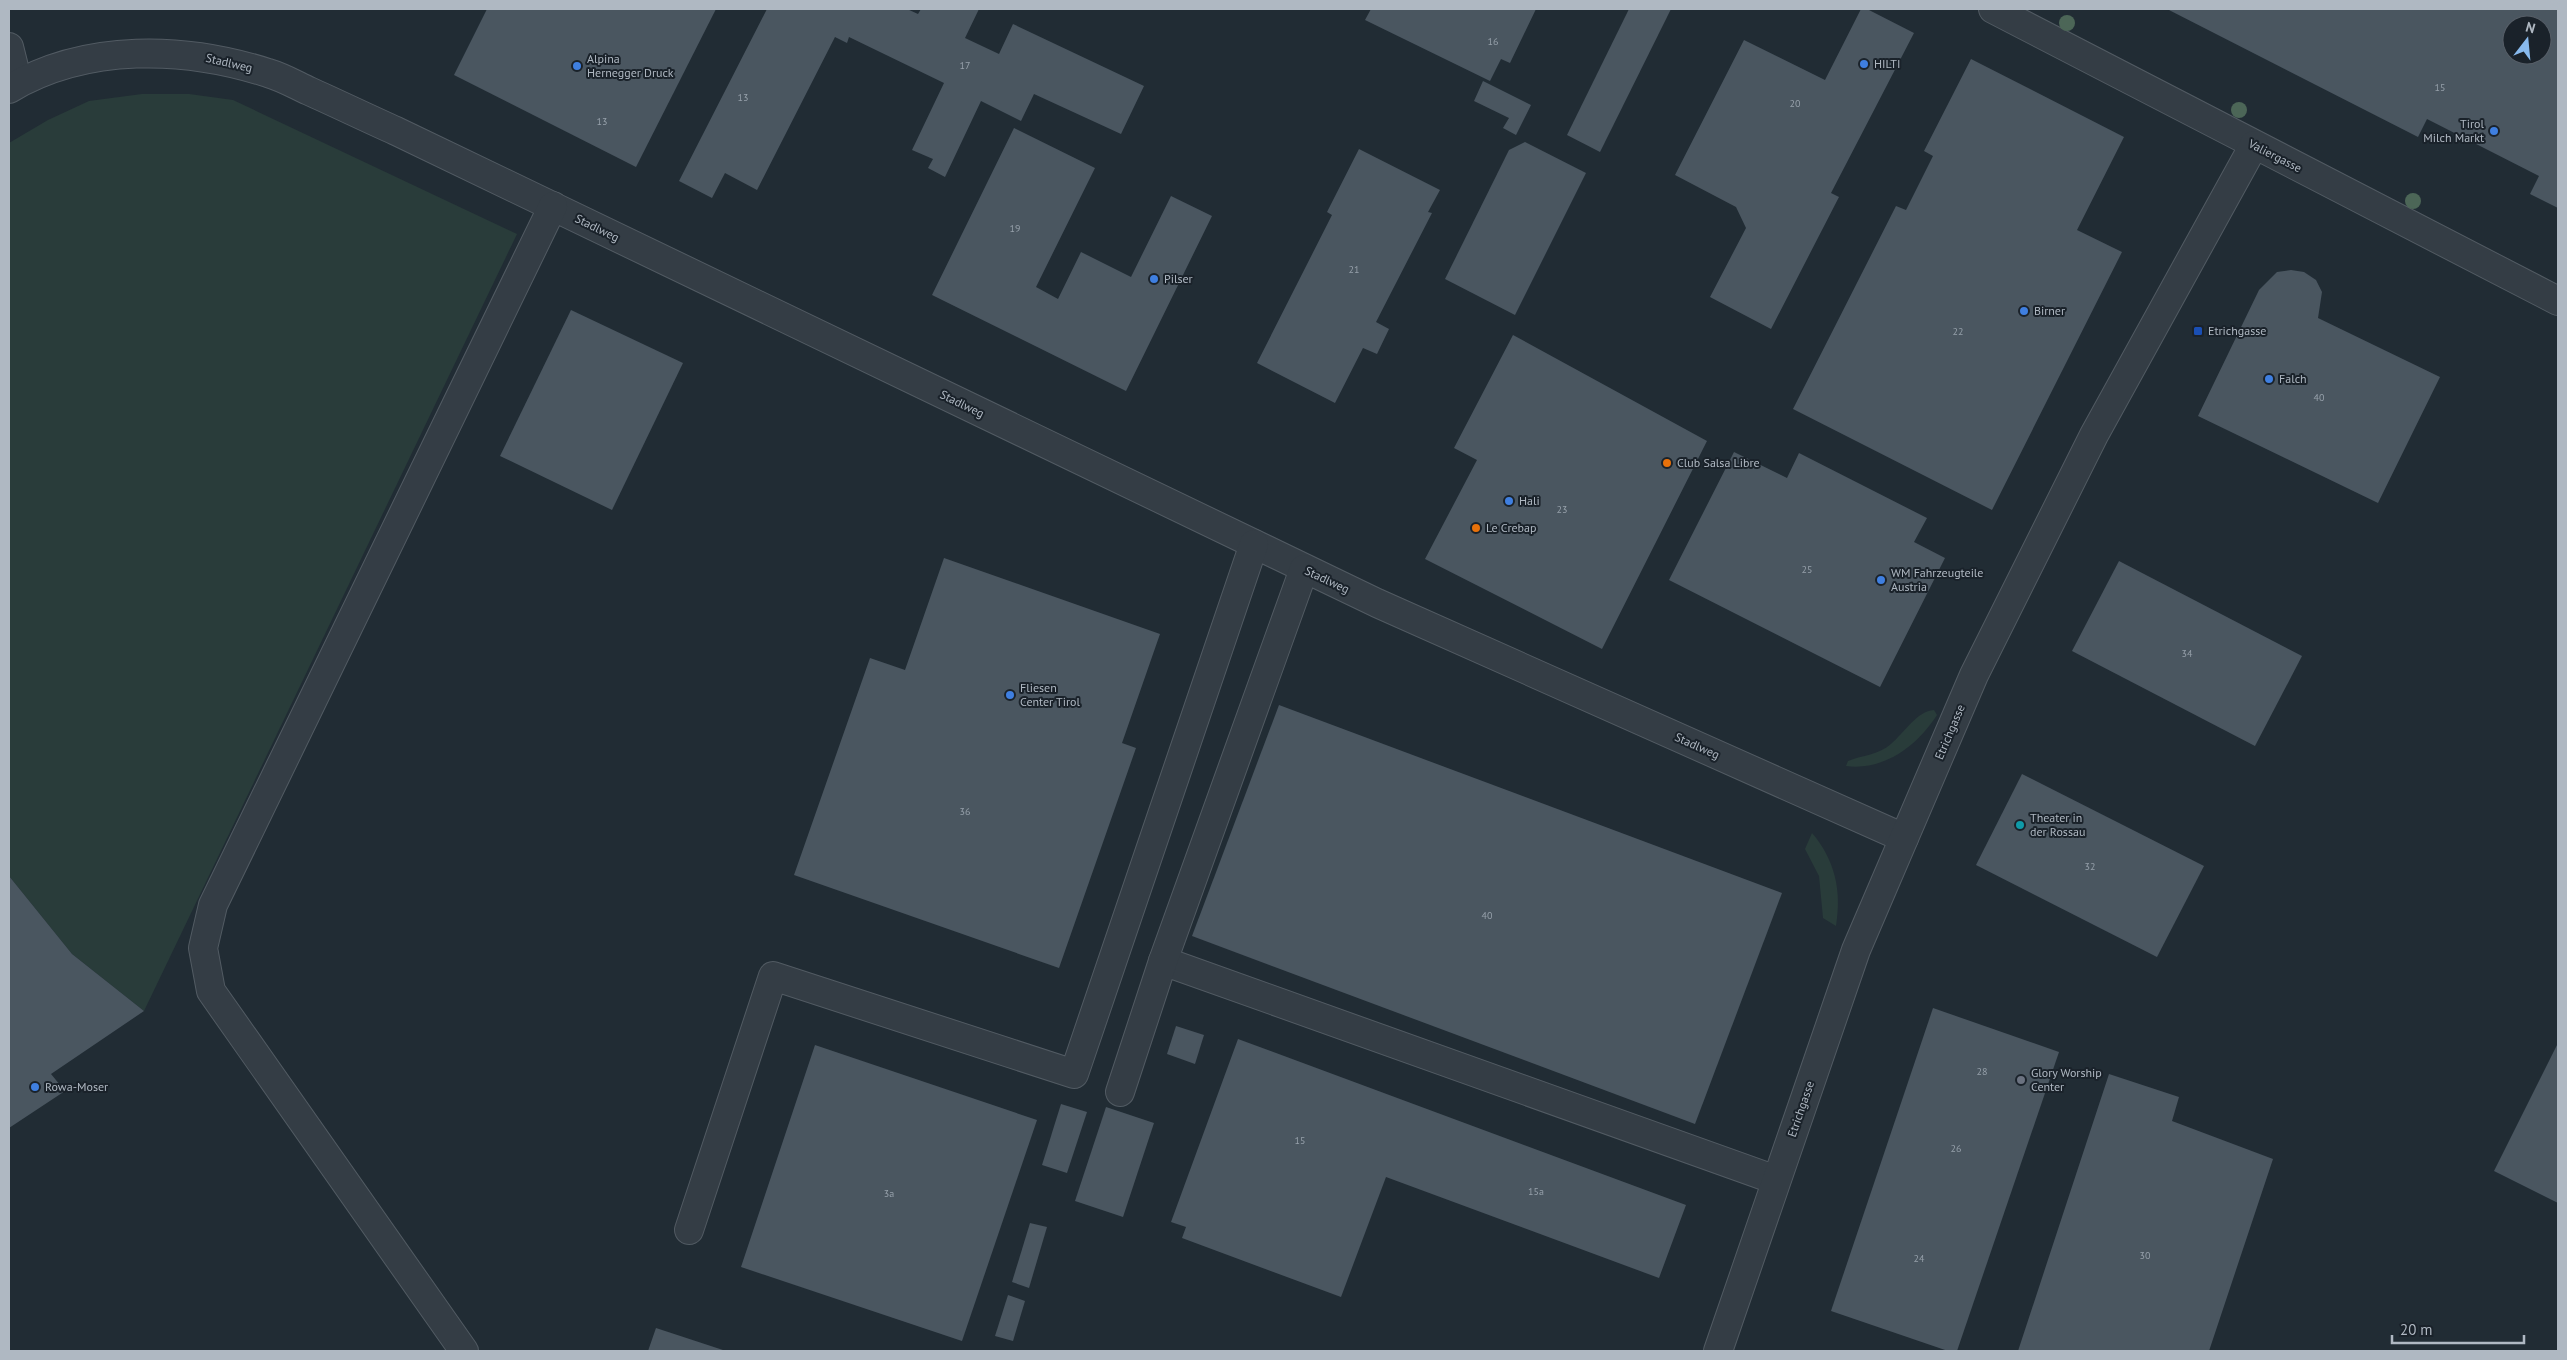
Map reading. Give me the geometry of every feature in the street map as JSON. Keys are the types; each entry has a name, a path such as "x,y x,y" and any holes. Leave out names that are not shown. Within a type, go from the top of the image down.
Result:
{"street":[{"name":"Valiergasse","path":"1993,9 2558,301"},
{"path":"9,47 14,86"},
{"name":"Stadlweg","path":"14,86 64,65 111,56 160,52 213,58 270,73 553,206 1304,569 1904,838"},
{"name":"Etrichgasse","path":"1718,1351 1856,950 1974,675 2089,444 2254,145"},
{"path":"464,1351 211,991 203,948 213,905 553,206"},
{"path":"689,1230 773,976 1074,1074 1254,544"},
{"path":"1120,1092 1163,961 1304,569"},
{"path":"1163,961 1776,1180"}],"green space":[{"path":"142,94 189,94 233,100 517,234 144,1011 72,954 9,876 9,143 48,120 89,101"},
{"path":"1934,710 1937,715 1920,737 1898,754 1886,760 1860,767 1846,766 1848,761 1886,748 1916,718 1928,711"},
{"path":"1812,833 1826,854 1835,876 1838,900 1836,926 1823,918 1819,876 1805,849"}],"building":[{"path":"487,9 716,9 636,167 454,75"},
{"path":"767,9 907,9 918,14 921,9 979,9 965,38 999,54 1013,24 1144,86 1121,134 1034,94 1021,121 981,101 945,177 928,168 933,159 912,150 944,83 849,37 847,43 835,37 757,190 725,173 712,198 679,181"},
{"path":"1371,9 1536,9 1510,63 1501,59 1490,81 1365,20"},
{"path":"1629,9 1671,9 1600,152 1567,135"},
{"path":"1861,9 1867,9 1914,33 1831,193 1839,197 1771,329 1710,297 1746,228 1736,207 1675,175 1744,40 1825,80"},
{"path":"2167,9 2558,9 2558,208 2530,194 2539,176 2427,119 2418,137"},
{"path":"1971,59 2124,137 2077,230 2122,252 1992,510 1793,409 1896,206 1906,210 1933,156 1924,151"},
{"path":"1483,81 1531,105 1516,135 1503,128 1509,118 1474,101"},
{"path":"1014,128 1095,168 1036,287 1058,299 1081,252 1131,277 1171,196 1212,216 1126,391 932,295"},
{"path":"1525,142 1586,173 1515,315 1445,279 1509,150"},
{"path":"1359,149 1440,190 1428,212 1432,213 1376,322 1389,329 1377,354 1363,348 1335,403 1257,363 1332,215 1327,212"},
{"path":"2291,270 2304,272 2316,280 2322,292 2318,318 2440,377 2378,503 2198,416 2259,290 2277,272"},
{"path":"571,310 683,363 612,510 500,456"},
{"path":"1513,335 1707,441 1602,649 1425,559 1477,460 1454,448"},
{"path":"1734,452 1787,478 1799,453 1927,518 1914,542 1945,558 1880,687 1669,580"},
{"path":"944,558 1160,634 1122,743 1136,748 1059,968 794,875 870,658 905,670"},
{"path":"2119,561 2302,656 2255,746 2072,651"},
{"path":"1279,705 1782,893 1695,1124 1192,936"},
{"path":"2022,774 2204,866 2157,957 1976,865"},
{"path":"9,876 72,954 144,1011 51,1074 65,1091 9,1128"},
{"path":"1933,1008 2059,1052 1957,1351 1948,1351 1831,1311"},
{"path":"1176,1026 1204,1035 1195,1064 1167,1054"},
{"path":"1238,1039 1686,1205 1659,1278 1386,1177 1341,1297 1182,1238 1186,1227 1171,1222"},
{"path":"2558,1043 2558,1203 2494,1171"},
{"path":"815,1045 1037,1120 962,1341 741,1267"},
{"path":"2109,1074 2179,1097 2172,1121 2273,1159 2209,1351 2018,1351"},
{"path":"1061,1104 1087,1112 1067,1173 1042,1165"},
{"path":"1106,1107 1154,1123 1123,1217 1075,1201"},
{"path":"1030,1223 1047,1227 1029,1288 1012,1282"},
{"path":"1008,1295 1025,1301 1013,1341 995,1336"},
{"path":"656,1328 726,1351 648,1351"}],"place":[{"name":"HILTI","path":"1864,64"},
{"name":"Alpina Hernegger Druck","path":"577,66"},
{"name":"Tirol Milch Markt","path":"2494,131"},
{"name":"Pilser","path":"1154,279"},
{"name":"Birner","path":"2024,311"},
{"name":"Etrichgasse","path":"2198,331"},
{"name":"Falch","path":"2269,379"},
{"name":"Club Salsa Libre","path":"1667,463"},
{"name":"Hali","path":"1509,501"},
{"name":"Le Crebap","path":"1476,528"},
{"name":"WM Fahrzeugteile Austria","path":"1881,580"},
{"name":"Fliesen Center Tirol","path":"1010,695"},
{"name":"Theater in der Rossau","path":"2020,825"},
{"name":"Glory Worship Center","path":"2021,1080"},
{"name":"Rowa-Moser","path":"35,1087"}]}
